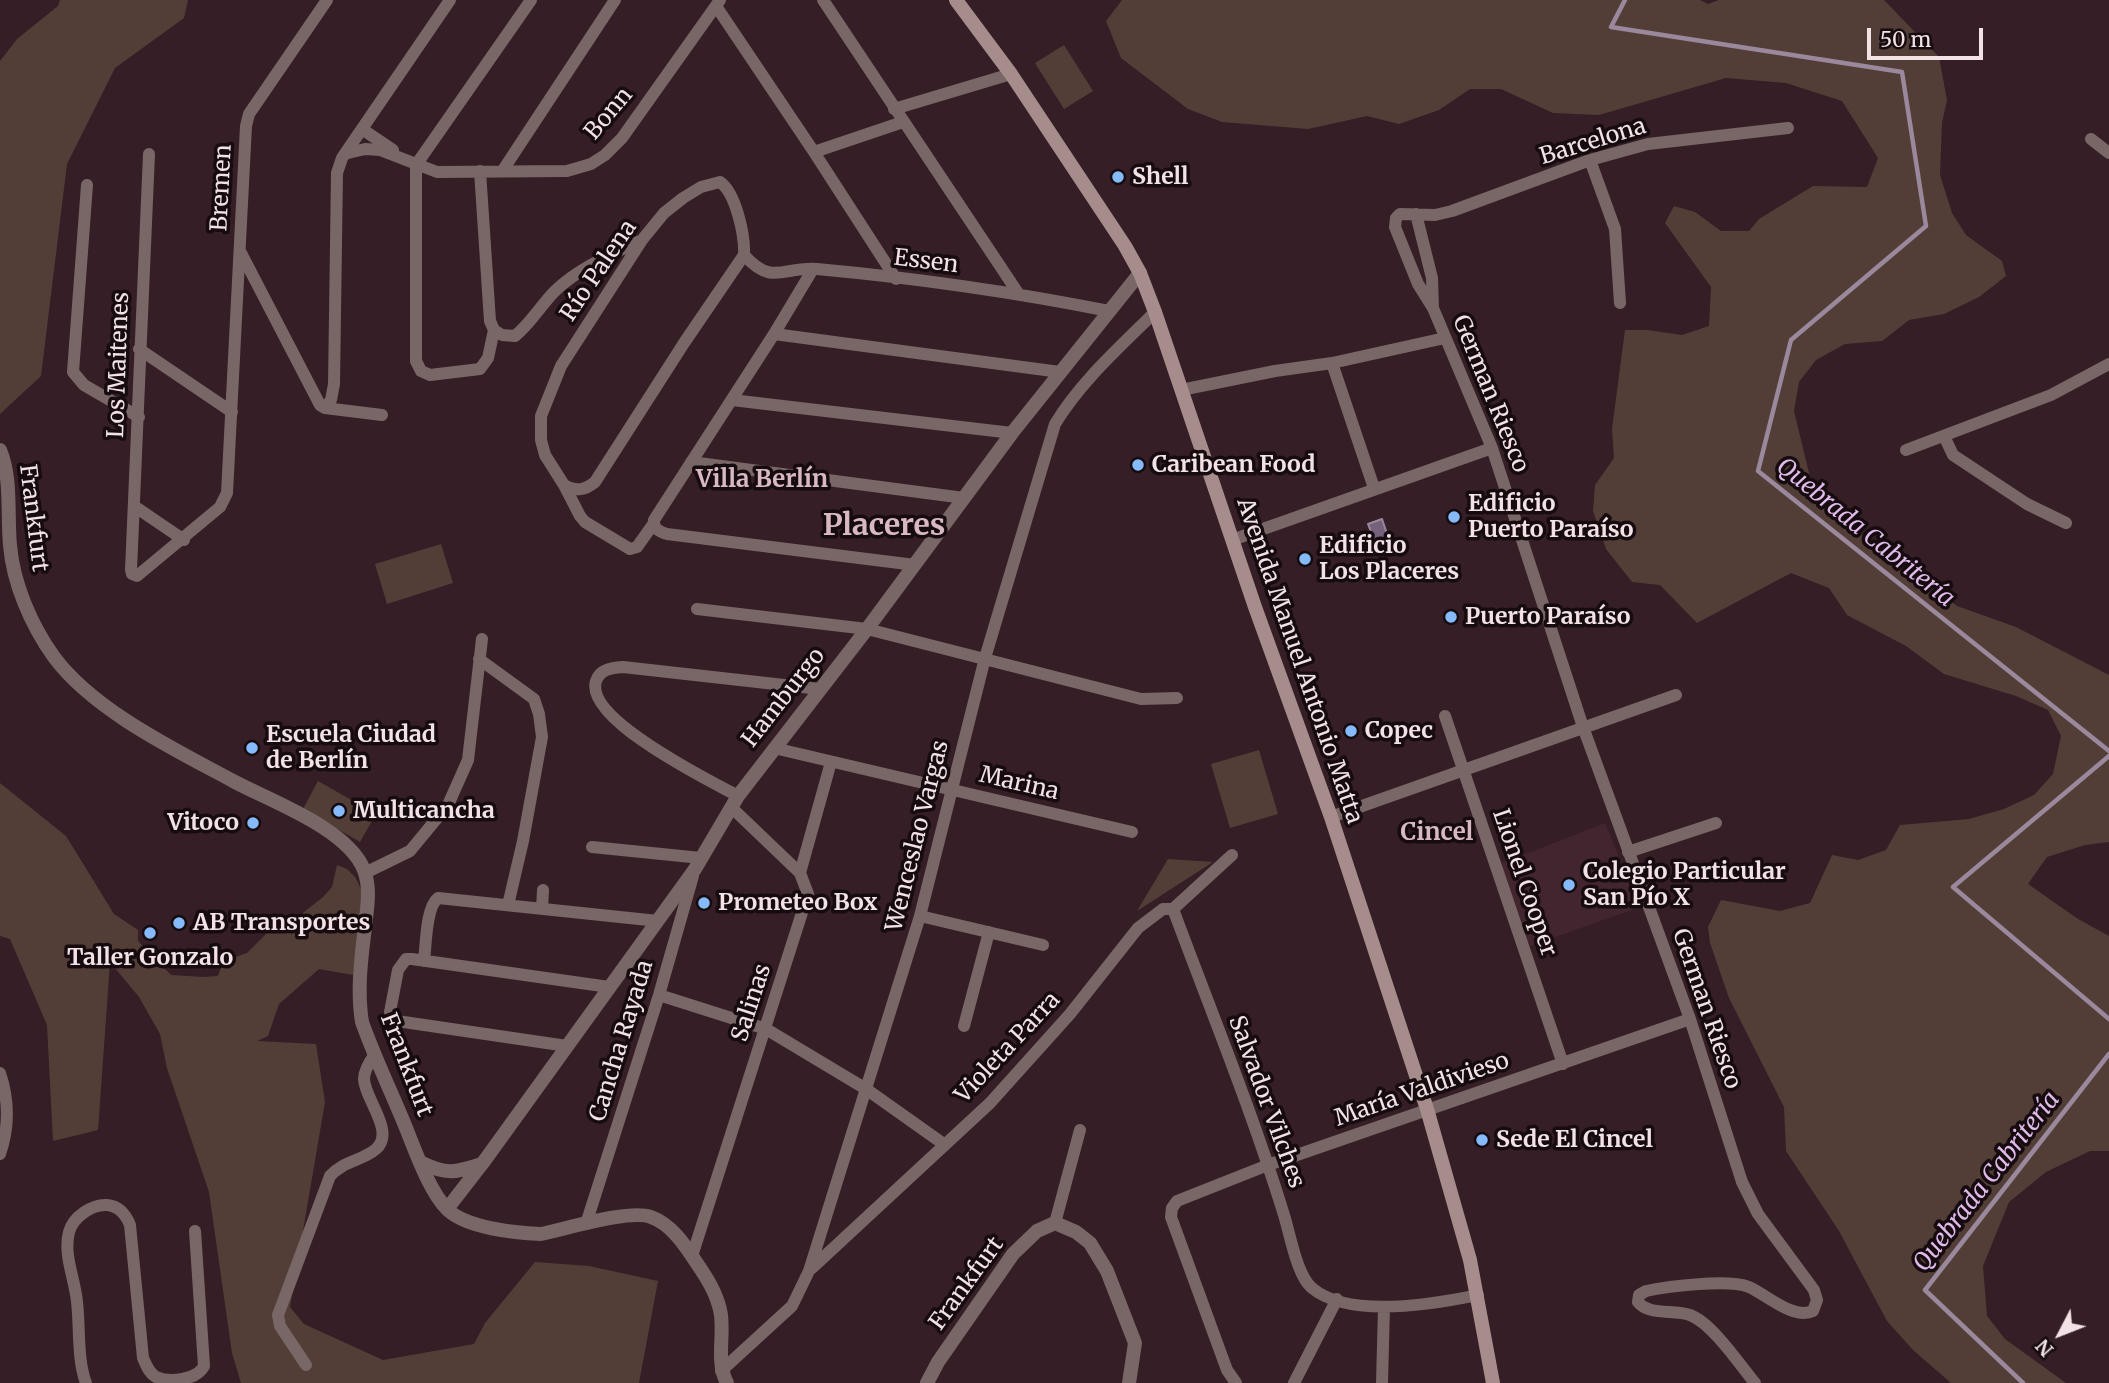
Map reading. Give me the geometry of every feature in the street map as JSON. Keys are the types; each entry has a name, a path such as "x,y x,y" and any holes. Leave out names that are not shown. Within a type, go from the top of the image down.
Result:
{"main road":[{"name":"Avenida Manuel Antonio Matta","path":"956,0 1011,74 1140,273 1231,540 1331,817 1427,1109 1478,1295 1493,1383"}],"street":[{"name":"Bremen","path":"325,408 315,399 239,250 246,126 250,114 327,0"},
{"path":"382,415 325,408 331,400 334,384 337,173 342,158 348,153 450,0"},
{"path":"494,330 488,358 480,369 430,375 421,371 416,361 416,165 531,0"},
{"path":"503,170 615,0"},
{"path":"823,0 1018,293"},
{"path":"718,3 896,279"},
{"name":"Bonn","path":"362,129 416,165 437,172 567,171 591,164 605,155 629,129 718,3"},
{"path":"894,109 1011,74"},
{"path":"814,152 903,122"},
{"name":"Barcelona","path":"1416,214 1435,215 1452,211 1590,160 1648,144 1788,128"},
{"path":"2091,139 2109,153"},
{"name":"Bonn","path":"348,153 373,149 402,156"},
{"name":"Los Maitenes","path":"149,154 131,570 134,576 141,575 184,540"},
{"path":"1590,160 1615,229 1620,303"},
{"path":"480,171 490,321 494,330 502,335 515,336 527,327 555,291 587,267 642,240"},
{"name":"Río Palena","path":"654,522 637,547 629,549 585,522 545,455 541,440 541,416 561,366 642,240 664,213 701,187 720,182 731,193 744,242 744,254"},
{"path":"87,185 73,372 84,385 139,417"},
{"name":"German Riesco","path":"1433,308 1432,278 1416,214 1400,214 1396,218 1395,227 1418,284 1433,308 1492,448 1583,727 1690,1019 1749,1198 1814,1290 1816,1307 1808,1313 1796,1312 1748,1287 1731,1283 1658,1288 1639,1295 1638,1302 1643,1308 1651,1310 1692,1315 1709,1328 1755,1383"},
{"path":"134,506 184,540 220,508 227,493 239,250"},
{"path":"564,485 579,490 586,489 595,482 744,254"},
{"name":"Essen","path":"744,254 764,272 813,269 1018,293 1109,311"},
{"path":"813,269 654,522 659,531 667,534 915,565"},
{"name":"Hamburgo","path":"447,1209 658,921 735,802 774,748 867,629 1012,433 1140,273"},
{"name":"Wenceslao Vargas","path":"724,1377 792,1306 809,1270 920,916 985,658 1055,424 1089,378 1155,312"},
{"path":"774,334 1060,372"},
{"path":"1181,390 1275,371 1332,363 1445,338"},
{"path":"139,349 232,412"},
{"path":"1332,363 1374,488"},
{"path":"1906,450 2050,395 2109,364"},
{"path":"732,400 1012,433"},
{"path":"1944,436 1953,455 2027,504 2066,523"},
{"path":"1231,540 1492,448"},
{"name":"Frankfurt","path":"0,450 6,468 13,568 24,601 42,638 67,673 128,721 327,831 348,846 358,858 365,873 369,901 361,964 359,1006 362,1022 420,1161 447,1209"},
{"path":"691,462 964,498"},
{"path":"697,609 867,629 1141,699 1177,698"},
{"path":"365,873 410,852 448,805 468,760 482,639"},
{"path":"480,659 534,699 542,737 508,905"},
{"path":"800,873 735,802 650,747 608,712 596,694 596,681 603,671 623,667 820,689"},
{"path":"1331,817 1676,695"},
{"name":"Lionel Cooper","path":"1445,716 1563,1063"},
{"name":"Marina","path":"774,748 1132,832"},
{"name":"Salinas","path":"692,1256 808,894 800,873 831,762"},
{"path":"1628,852 1716,823"},
{"path":"592,847 698,863"},
{"name":"Violeta Parra","path":"809,1270 990,1103 1070,1014 1138,928 1163,909 1173,909 1232,855"},
{"name":"Cancha Rayada","path":"586,1224 698,863"},
{"path":"542,909 543,890"},
{"path":"424,961 430,908 435,900 443,898 658,921"},
{"name":"Salvador Vilches","path":"1173,909 1268,1165 1306,1281 1317,1292 1334,1299"},
{"path":"920,916 1043,945"},
{"path":"964,1026 989,932"},
{"path":"566,1046 393,1020 390,1012 401,964 406,959 609,987"},
{"path":"659,995 766,1028 866,1089 945,1145"},
{"name":"María Valdivieso","path":"1236,1383 1222,1357 1171,1217 1172,1208 1177,1201 1268,1165 1690,1019"},
{"path":"306,1365 280,1326 278,1315 330,1176 338,1167 377,1149 383,1139 383,1130 364,1082 366,1070 374,1054"},
{"path":"0,1073 7,1105 7,1123 0,1154"},
{"path":"1080,1130 1055,1223 1076,1232 1090,1243 1107,1271 1136,1343 1129,1383"},
{"path":"420,1161 437,1170 448,1172 481,1164"},
{"path":"86,1383 82,1369 77,1298 68,1246 70,1230 74,1223 98,1205 111,1205 127,1217 130,1225 142,1358 148,1370 156,1377 169,1380 192,1378 200,1373 204,1366 195,1231"},
{"path":"447,1209 457,1217 477,1224 526,1234 541,1234 632,1214 650,1216 662,1223 675,1233 692,1256 708,1280 719,1306 724,1377"},
{"name":"Frankfurt","path":"927,1383 938,1362 1013,1254 1037,1231 1055,1223"},
{"path":"1294,1383 1334,1299 1360,1306 1384,1307 1449,1301 1478,1295"},
{"path":"1382,1383 1384,1307"}],"shaded area":[{"path":"60,0 188,0 184,18 115,68 67,164 41,376 0,414 0,61 17,39 58,6"},
{"path":"1122,0 1700,0 1708,4 1719,0 1884,0 1939,57 1947,100 1942,123 1940,175 1952,213 1966,235 2002,261 2006,276 1979,297 1944,314 1909,320 1882,341 1845,344 1816,360 1799,382 1794,411 1810,477 1863,536 1897,564 1923,578 1957,606 2016,627 2109,675 2109,842 2085,845 2047,857 2028,884 2078,919 2109,936 2109,1151 2090,1151 2046,1172 2009,1202 1983,1266 1987,1316 2005,1339 2066,1383 1951,1383 1913,1350 1887,1321 1839,1231 1786,1151 1784,1107 1729,998 1710,943 1708,927 1721,900 1780,911 1810,903 1832,855 1858,860 1886,850 1900,825 1969,819 2004,809 2034,795 2053,774 2061,736 2048,710 2016,696 1944,674 1906,646 1847,615 1829,588 1791,573 1697,623 1660,585 1632,582 1606,549 1593,511 1595,485 1614,458 1612,429 1625,330 1682,335 1709,326 1711,287 1665,223 1674,206 1695,212 1721,231 1749,231 1759,219 1813,186 1867,187 1878,158 1842,101 1786,83 1726,78 1599,115 1553,113 1501,89 1470,89 1439,110 1399,124 1367,116 1308,129 1222,122 1188,109 1121,58 1106,21"},
{"path":"1064,45 1093,91 1064,109 1035,63"},
{"path":"1382,519 1391,546 1378,550 1368,524"},
{"path":"441,544 453,583 387,604 375,564"},
{"path":"1259,750 1278,814 1230,828 1211,764"},
{"name":"Multicancha","path":"318,781 376,814 360,842 303,809"},
{"path":"0,783 66,836 114,914 138,930 138,941 171,975 218,976 225,956 233,958 247,953 280,920 299,916 323,897 332,887 337,865 347,869 355,877 365,897 353,975 319,969 279,1004 268,1036 257,1041 316,1044 325,1102 290,1307 304,1324 383,1360 474,1344 485,1323 535,1262 589,1266 658,1281 639,1383 241,1383 232,1353 209,1192 167,1068 160,1034 139,997 110,962 98,1130 53,1141 47,1025 10,939 0,936"},
{"name":"Colegio Particular San Pío X","path":"1605,823 1640,907 1530,946 1500,864"},
{"path":"1168,859 1213,862 1137,911"}],"waterway":[{"name":"Quebrada Cabritería","path":"1625,0 1611,27 1902,72 1926,226 1791,340 1758,471 2109,751"},
{"name":"Quebrada Cabritería","path":"2109,756 1953,887 2109,1019"},
{"name":"Quebrada Cabritería","path":"2023,1383 1925,1290 2109,1054"}],"place":[{"name":"Shell","path":"1118,177"},
{"name":"Caribean Food","path":"1138,465"},
{"name":"Edificio Puerto Paraíso","path":"1454,517"},
{"name":"Edificio Los Placeres","path":"1305,559"},
{"name":"Puerto Paraíso","path":"1451,617"},
{"name":"Copec","path":"1351,731"},
{"name":"Escuela Ciudad de Berlín","path":"252,748"},
{"name":"Multicancha","path":"339,811"},
{"name":"Vitoco","path":"253,823"},
{"name":"Colegio Particular San Pío X","path":"1569,885"},
{"name":"Prometeo Box","path":"704,903"},
{"name":"AB Transportes","path":"179,923"},
{"name":"Taller Gonzalo","path":"150,933"},
{"name":"Sede El Cincel","path":"1482,1140"}],"district":[{"name":"Villa Berlín","path":"762,480"},
{"name":"Placeres","path":"884,527"},
{"name":"Cincel","path":"1437,833"}]}
